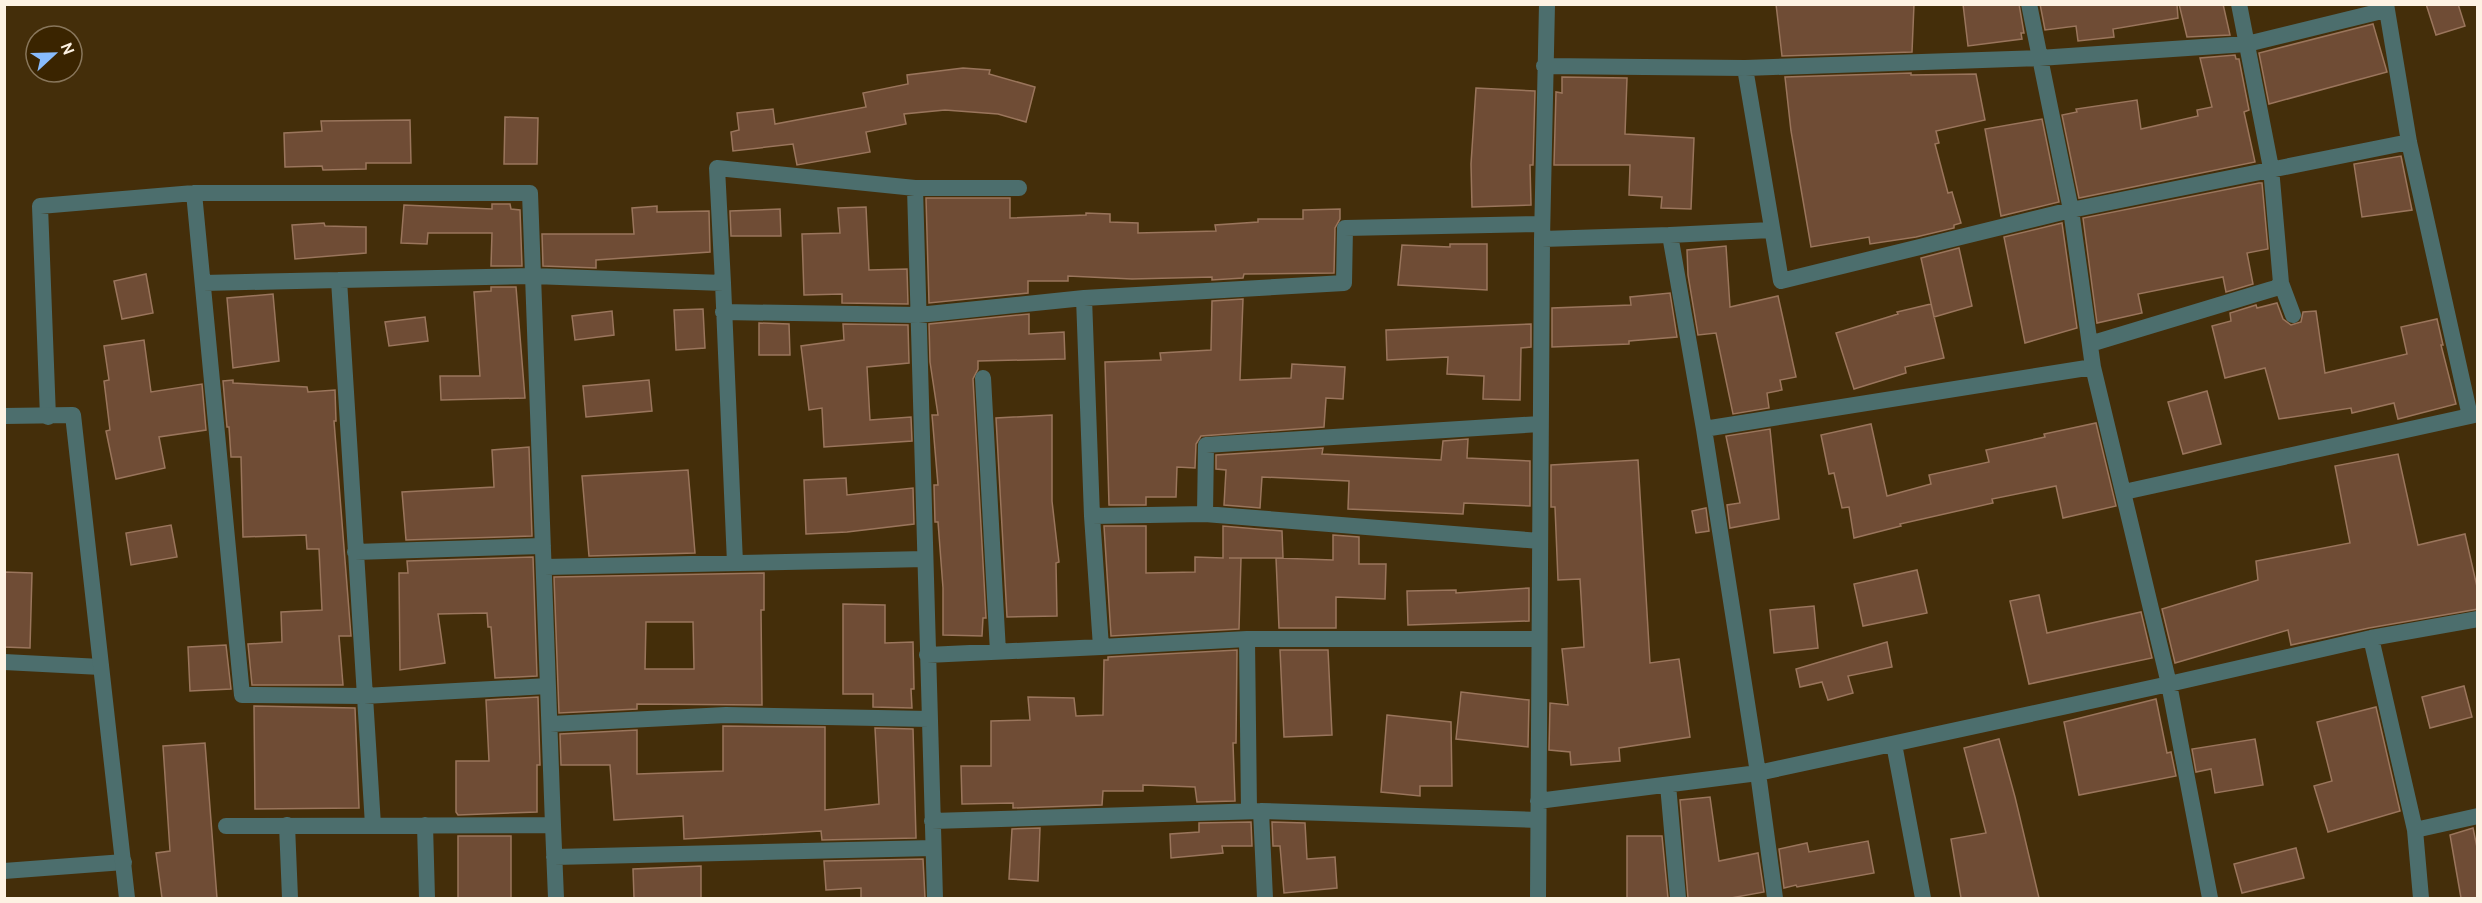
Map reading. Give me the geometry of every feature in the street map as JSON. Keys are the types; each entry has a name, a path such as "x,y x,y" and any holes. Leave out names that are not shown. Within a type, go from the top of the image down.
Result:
{"street":[{"path":"1538,898 1540,424 1544,66 1547,4"},
{"path":"2029,4 2071,210 2093,367 2169,684 2210,898"},
{"path":"2239,4 2271,168 2280,283 2293,315"},
{"path":"1544,66 1745,68 2039,58 2247,44 2386,7 2409,141 2474,415 2124,492"},
{"path":"1745,68 1781,280 2071,210 2409,141"},
{"path":"735,563 717,168 915,188 1019,188"},
{"path":"915,188 935,898"},
{"path":"194,193 242,695 364,696 548,686"},
{"path":"48,417 40,206 194,193 530,193 556,898"},
{"path":"723,312 918,315 1084,298 1344,283 1345,228 1670,236 1771,230"},
{"path":"1670,236 1704,429 1758,773 1774,898"},
{"path":"203,283 533,276 723,283"},
{"path":"339,280 373,825"},
{"path":"2090,344 2276,288 2280,283"},
{"path":"1084,298 1092,516 1101,647"},
{"path":"1704,429 2093,367"},
{"path":"984,378 998,652"},
{"path":"4,416 73,415 127,898"},
{"path":"1204,514 1206,445 1540,424"},
{"path":"1092,516 1204,514 1540,541"},
{"path":"356,552 543,546"},
{"path":"544,567 925,560"},
{"path":"1538,801 1758,773 2371,638 2478,619"},
{"path":"2371,638 2415,830 2421,898"},
{"path":"927,655 1247,639 1539,639"},
{"path":"1247,639 1255,811 1265,898"},
{"path":"4,662 101,667"},
{"path":"550,724 726,715 929,719"},
{"path":"1894,744 1923,898"},
{"path":"1668,785 1678,898"},
{"path":"932,821 1255,811 1538,820"},
{"path":"2415,830 2478,816"},
{"path":"287,825 290,898"},
{"path":"425,825 427,898"},
{"path":"226,826 553,825"},
{"path":"554,857 933,848"},
{"path":"4,871 124,862"}],"building":[{"path":"1776,4 1914,4 1912,52 1782,56"},
{"path":"1963,4 2019,4 2024,33 2021,33 2022,39 1968,46"},
{"path":"2040,4 2177,4 2178,18 2113,29 2114,37 2078,41 2076,26 2045,30"},
{"path":"2179,4 2223,4 2230,35 2187,37"},
{"path":"2426,4 2458,4 2465,26 2436,35"},
{"path":"2373,24 2387,72 2269,104 2259,53"},
{"path":"2235,55 2236,59 2239,59 2249,110 2244,112 2255,162 2079,198 2062,115 2077,112 2076,109 2137,100 2141,129 2198,116 2197,110 2212,107 2200,58"},
{"path":"963,68 990,70 989,74 1035,87 1026,122 998,114 945,110 904,114 906,124 866,132 870,152 797,165 793,144 733,151 731,132 739,130 737,113 773,109 775,124 866,107 863,93 908,84 907,75"},
{"path":"1911,73 1911,75 1976,74 1985,120 1936,131 1939,143 1935,144 1948,193 1952,192 1961,223 1954,225 1954,228 1916,237 1870,244 1869,237 1811,247 1791,131 1785,77"},
{"path":"1562,77 1627,78 1625,134 1694,138 1691,209 1661,208 1662,197 1629,195 1630,165 1554,165 1556,92 1562,93"},
{"path":"1476,88 1535,91 1533,165 1530,165 1531,205 1472,207 1471,164"},
{"path":"505,117 538,118 537,164 504,164"},
{"path":"2042,119 2059,202 2001,216 1985,129"},
{"path":"410,120 411,163 366,163 366,169 323,170 322,166 285,167 284,133 322,131 321,121"},
{"path":"2401,156 2412,210 2362,217 2354,164"},
{"path":"2262,183 2268,249 2247,253 2253,284 2226,292 2223,277 2138,294 2142,313 2097,323 2083,218"},
{"path":"926,198 1010,198 1010,218 1086,215 1086,213 1110,214 1110,222 1138,223 1138,233 1216,231 1215,225 1258,222 1258,219 1303,219 1303,210 1340,209 1340,219 1335,228 1334,273 1244,274 1243,278 1212,280 1212,277 1132,279 1068,276 1068,281 1028,281 1028,293 929,303"},
{"path":"492,204 510,204 511,209 520,210 522,266 491,266 492,233 428,233 427,244 401,243 404,205 492,209"},
{"path":"657,206 657,212 709,211 710,252 596,260 596,268 543,266 542,234 634,234 632,208"},
{"path":"866,207 869,270 907,269 908,304 842,303 842,294 804,295 802,234 840,233 838,208"},
{"path":"780,209 781,236 731,236 730,211"},
{"path":"324,223 325,226 366,227 366,253 295,259 292,225"},
{"path":"2062,223 2077,328 2025,343 2004,237"},
{"path":"1450,244 1487,244 1487,290 1398,285 1402,245 1450,247"},
{"path":"1726,246 1730,307 1778,296 1796,377 1780,380 1782,390 1767,393 1769,408 1733,414 1716,333 1698,335 1688,275 1687,250"},
{"path":"1959,248 1972,306 1934,317 1921,258"},
{"path":"146,274 153,313 122,319 114,281"},
{"path":"491,287 516,287 525,398 441,400 440,376 480,376 474,292 491,291"},
{"path":"1670,293 1677,337 1629,341 1629,344 1552,347 1552,308 1631,305 1630,297"},
{"path":"273,294 279,361 233,368 227,298"},
{"path":"1243,299 1240,380 1291,378 1292,364 1345,367 1343,399 1326,398 1324,427 1201,436 1196,444 1195,468 1177,467 1176,497 1146,497 1146,505 1109,505 1105,362 1161,360 1160,353 1211,350 1212,301"},
{"path":"2277,303 2283,319 2291,325 2301,322 2303,312 2316,311 2325,373 2407,354 2401,327 2437,319 2456,404 2398,419 2394,403 2352,413 2351,408 2279,419 2265,368 2225,378 2212,326 2231,321 2230,313 2256,305 2257,308"},
{"path":"1931,304 1944,358 1905,367 1906,373 1854,389 1836,333 1898,314 1897,312"},
{"path":"703,309 705,348 676,350 674,310"},
{"path":"612,311 614,335 575,340 572,316"},
{"path":"1029,314 1029,334 1064,332 1065,359 978,361 978,369 973,379 986,618 983,618 982,636 943,635 943,588 938,522 935,522 934,485 938,485 932,415 938,415 930,362 929,324"},
{"path":"425,317 428,341 389,346 385,322"},
{"path":"759,323 789,324 790,355 759,355"},
{"path":"843,324 908,325 909,363 867,367 870,420 911,417 912,441 824,447 822,408 809,410 801,346 844,340"},
{"path":"1531,324 1531,347 1521,348 1520,400 1483,399 1484,376 1447,374 1448,357 1387,360 1386,330"},
{"path":"144,340 151,392 202,384 206,430 159,437 165,468 116,479 106,431 110,430 104,381 109,380 104,346"},
{"path":"233,380 233,383 307,387 308,392 335,390 336,421 334,421 351,636 339,636 343,685 252,685 248,644 282,642 281,612 322,610 319,549 307,549 306,535 243,537 241,457 231,457 223,381"},
{"path":"649,380 652,411 586,417 583,386"},
{"path":"2207,391 2221,444 2183,454 2168,402"},
{"path":"1052,415 1052,501 1059,562 1056,563 1057,616 1007,617 996,418"},
{"path":"2096,423 2116,506 2063,518 2056,486 1992,499 1993,503 1900,524 1901,526 1854,538 1849,507 1842,508 1834,473 1829,474 1821,435 1871,424 1887,496 1931,484 1929,475 1989,462 1986,450"},
{"path":"1770,429 1779,519 1730,528 1727,505 1740,503 1726,436"},
{"path":"1468,439 1467,458 1530,461 1530,506 1464,503 1463,514 1348,509 1349,481 1262,477 1260,508 1224,505 1226,470 1216,469 1216,455 1323,448 1322,454 1441,460 1443,441"},
{"path":"529,447 532,536 406,540 402,492 494,487 492,450"},
{"path":"2398,454 2418,545 2465,534 2478,591 2478,609 2369,628 2291,645 2288,630 2175,663 2162,609 2258,580 2256,561 2350,543 2335,466"},
{"path":"1638,460 1650,663 1679,659 1690,737 1619,748 1620,761 1571,765 1570,752 1549,750 1550,703 1568,705 1562,649 1584,647 1580,579 1558,580 1555,507 1551,507 1551,465"},
{"path":"688,470 695,553 589,556 582,476"},
{"path":"846,478 847,495 913,488 914,524 806,534 804,480"},
{"path":"1706,508 1709,531 1696,533 1692,511"},
{"path":"171,525 177,557 131,565 126,533"},
{"path":"1104,526 1146,526 1146,573 1195,572 1195,557 1223,558 1223,526 1282,531 1283,558 1241,558 1239,629 1111,636"},
{"path":"1333,535 1359,537 1359,564 1386,564 1385,599 1336,597 1336,628 1279,628 1276,558 1333,560"},
{"path":"533,557 537,676 495,678 491,627 488,627 487,613 438,614 445,663 400,670 399,573 408,573 407,561"},
{"path":"1917,570 1927,613 1863,626 1854,584"},
{"path":"4,572 32,573 30,648 4,647"},
{"path":"764,573 764,610 761,610 762,705 637,704 637,709 559,713 554,577","holes":["646,622 693,622 694,669 645,669"]},
{"path":"1529,588 1529,621 1408,625 1407,591 1456,590 1456,593"},
{"path":"2039,595 2047,633 2141,612 2152,658 2029,684 2010,601"},
{"path":"843,604 885,605 885,643 913,642 912,708 873,707 873,694 843,694"},
{"path":"1814,606 1818,648 1774,653 1770,610"},
{"path":"1887,642 1892,667 1848,676 1853,693 1828,700 1822,682 1800,687 1796,669"},
{"path":"226,645 231,689 190,691 188,647"},
{"path":"1237,650 1236,743 1233,743 1235,801 1197,802 1195,787 1143,785 1143,791 1103,791 1102,805 1013,808 1013,803 962,804 961,766 991,766 991,721 1030,720 1028,697 1074,698 1076,716 1103,715 1104,660 1108,660 1108,657"},
{"path":"1280,650 1328,650 1332,735 1284,737"},
{"path":"2464,686 2472,717 2430,728 2422,697"},
{"path":"1461,692 1529,700 1528,747 1456,739"},
{"path":"538,697 540,765 537,765 537,812 458,815 456,812 456,761 489,761 486,700"},
{"path":"2156,699 2167,753 2171,752 2176,776 2079,795 2064,722"},
{"path":"254,706 355,708 359,808 255,809"},
{"path":"2376,707 2400,811 2328,832 2314,786 2332,781 2317,722"},
{"path":"1387,715 1451,722 1452,786 1420,786 1420,796 1381,792"},
{"path":"723,726 825,727 825,810 879,804 875,728 913,729 916,838 822,840 821,831 684,839 683,816 614,820 610,765 561,765 560,734 637,730 637,774 723,771"},
{"path":"1999,739 2039,898 1961,898 1951,839 1986,833 1964,748"},
{"path":"2255,739 2263,785 2215,793 2211,769 2196,772 2192,749"},
{"path":"205,743 217,898 162,898 156,853 170,851 163,746"},
{"path":"1710,797 1719,861 1758,853 1764,892 1731,898 1688,898 1680,800"},
{"path":"1251,822 1252,846 1222,846 1223,853 1171,858 1170,834 1199,832 1199,823"},
{"path":"1272,822 1305,823 1307,859 1335,857 1337,888 1284,893 1280,846 1273,846"},
{"path":"1040,828 1038,881 1009,879 1012,829"},
{"path":"2473,828 2478,852 2478,898 2461,898 2450,835"},
{"path":"458,836 511,836 511,898 458,898"},
{"path":"1627,836 1662,836 1668,898 1627,898"},
{"path":"1868,841 1874,873 1784,888 1779,849 1807,843 1809,852"},
{"path":"2296,848 2304,878 2242,893 2234,864"},
{"path":"923,859 925,898 861,898 861,888 826,890 824,861"},
{"path":"701,866 701,898 634,898 633,869"}]}
